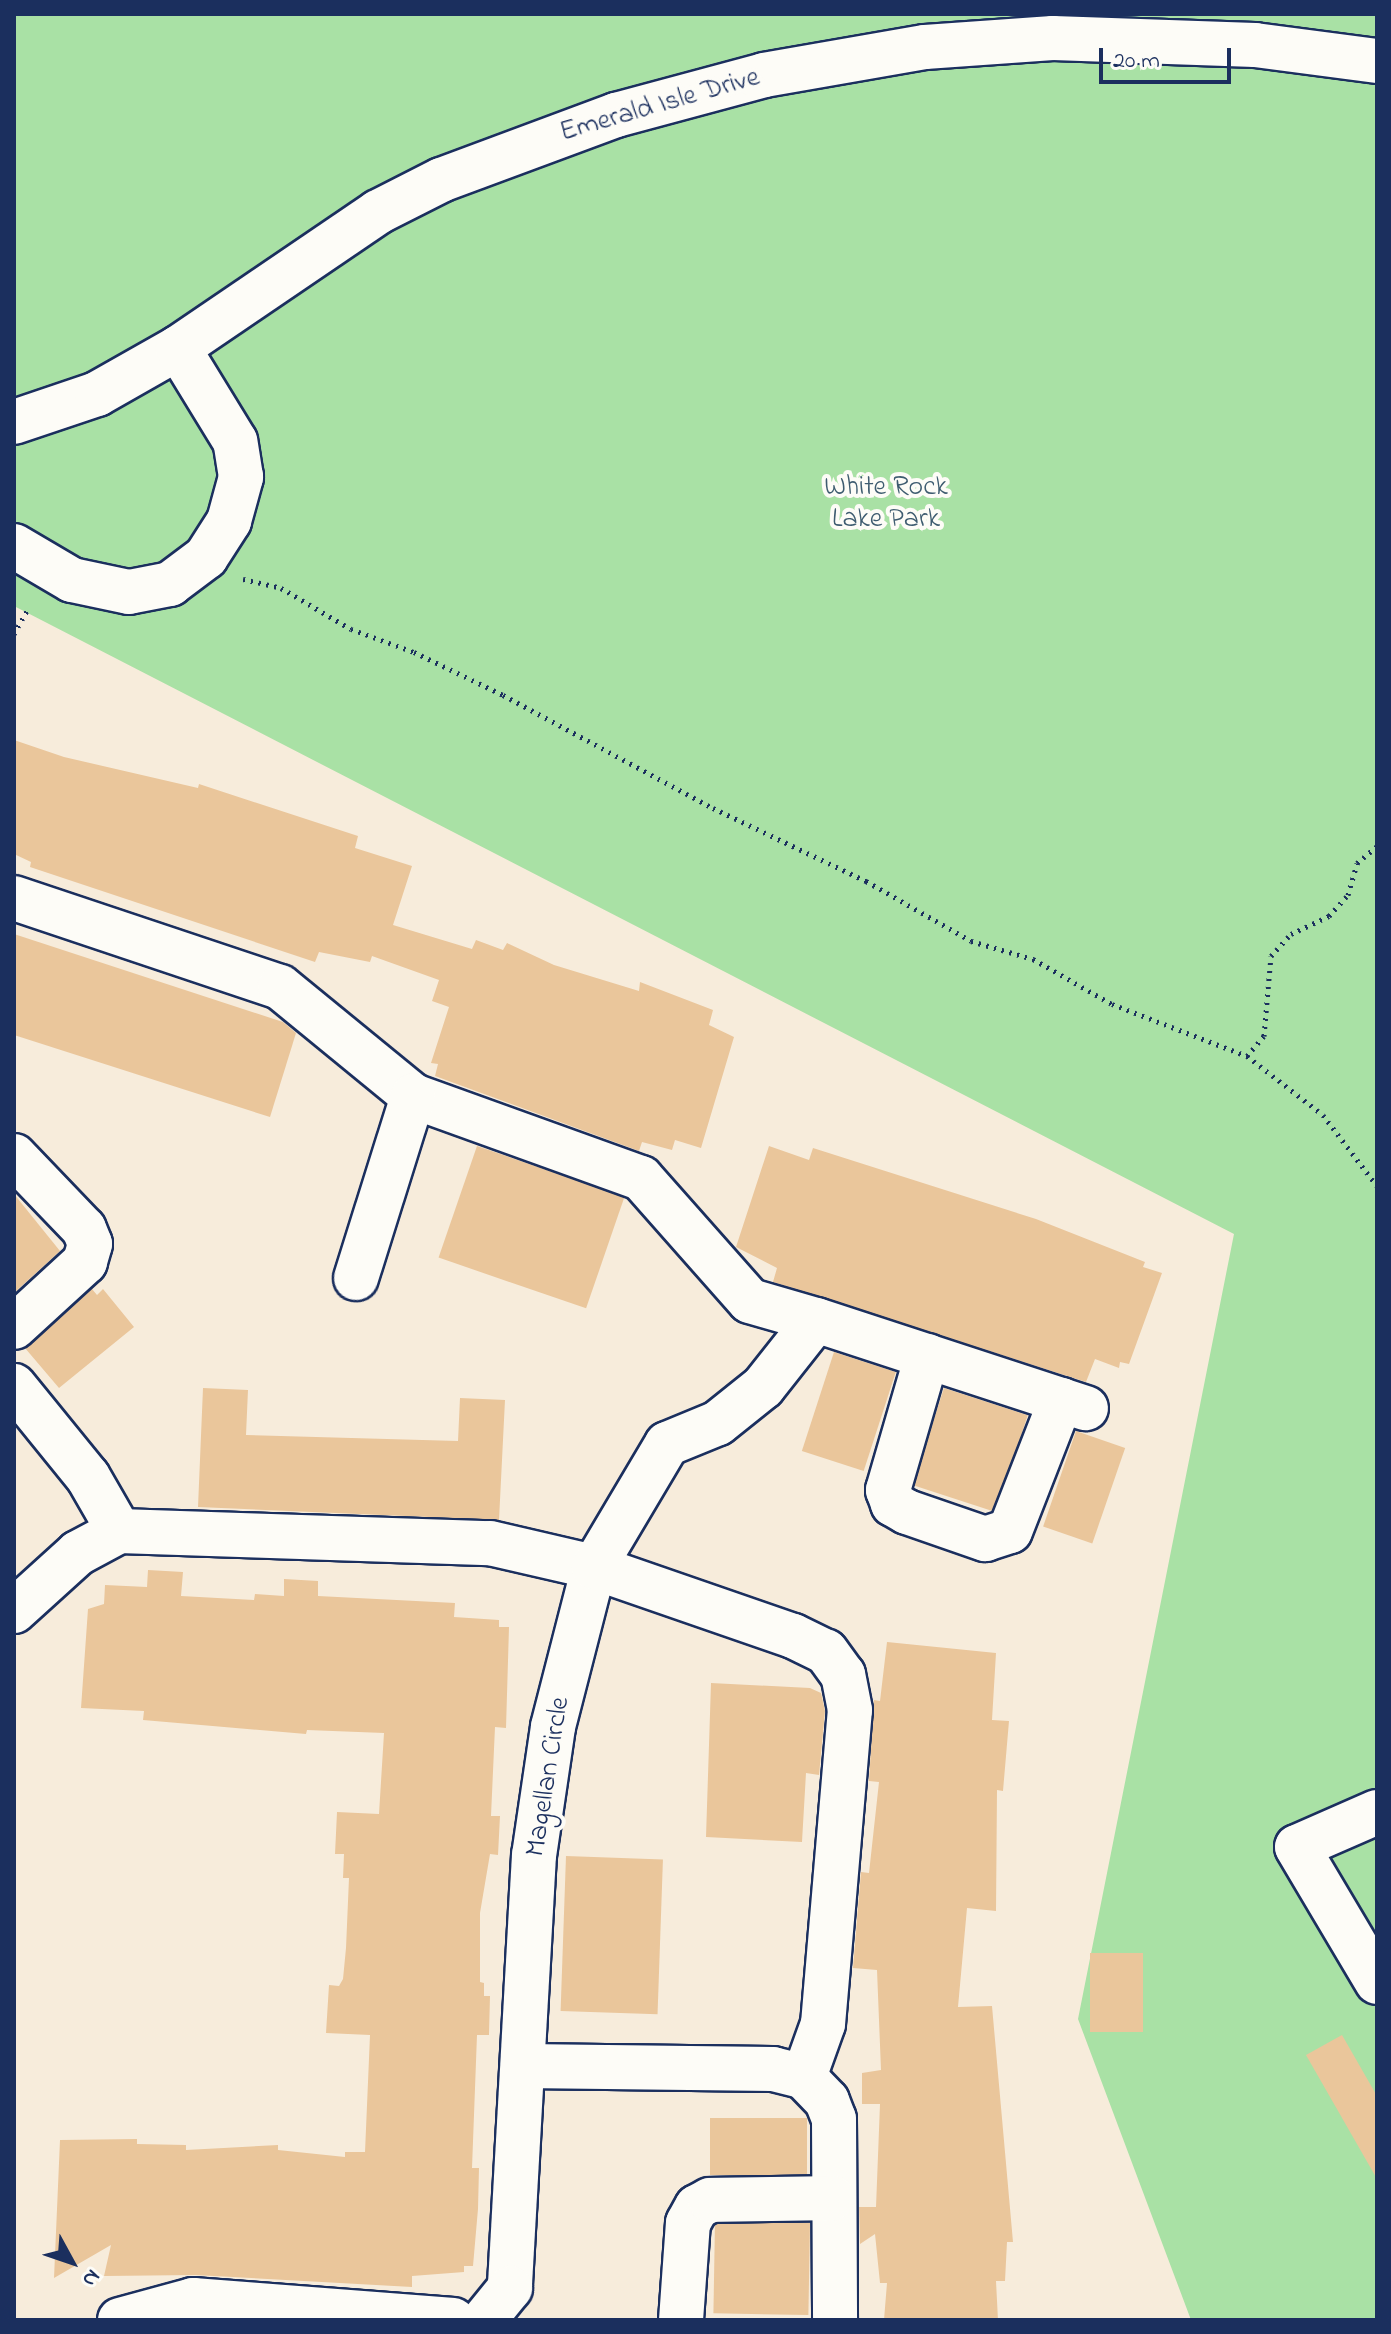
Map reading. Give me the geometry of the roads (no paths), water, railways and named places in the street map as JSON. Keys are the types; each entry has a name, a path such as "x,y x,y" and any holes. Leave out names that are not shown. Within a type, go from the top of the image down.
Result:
{"street":[{"name":"Emerald Isle Drive","path":"14,422 97,394 178,348 313,252 441,180 616,115 764,75 925,47 1053,38 1255,45 1377,61"},
{"path":"14,546 72,580 129,592 170,584 206,557 229,521 241,477 235,441 178,348"},
{"path":"14,898 280,987 413,1096 641,1178 750,1301 816,1320 927,1356 1073,1404 1010,1531 985,1539 907,1512 893,1504 888,1490 927,1356"},
{"path":"356,1278 413,1096"},
{"path":"14,1156 84,1229 90,1244 85,1262 14,1327"},
{"name":"Magellan Circle","path":"484,2320 510,2288 534,1855 553,1727 594,1567 667,1444 718,1423 763,1387 816,1320"},
{"path":"14,1386 88,1477 119,1531"},
{"path":"14,1611 78,1553 119,1531 490,1543 594,1567 793,1636 826,1652 843,1675 850,1710 823,2024 804,2077"},
{"path":"1377,1812 1297,1847 1377,1982"},
{"path":"523,2066 773,2069 804,2077 827,2101 834,2119 835,2320"},
{"path":"681,2320 688,2223 697,2207 710,2200 833,2198"},
{"path":"120,2320 193,2300 453,2320"}],"park label":[{"name":"White Rock Lake Park","path":"886,504"}]}
